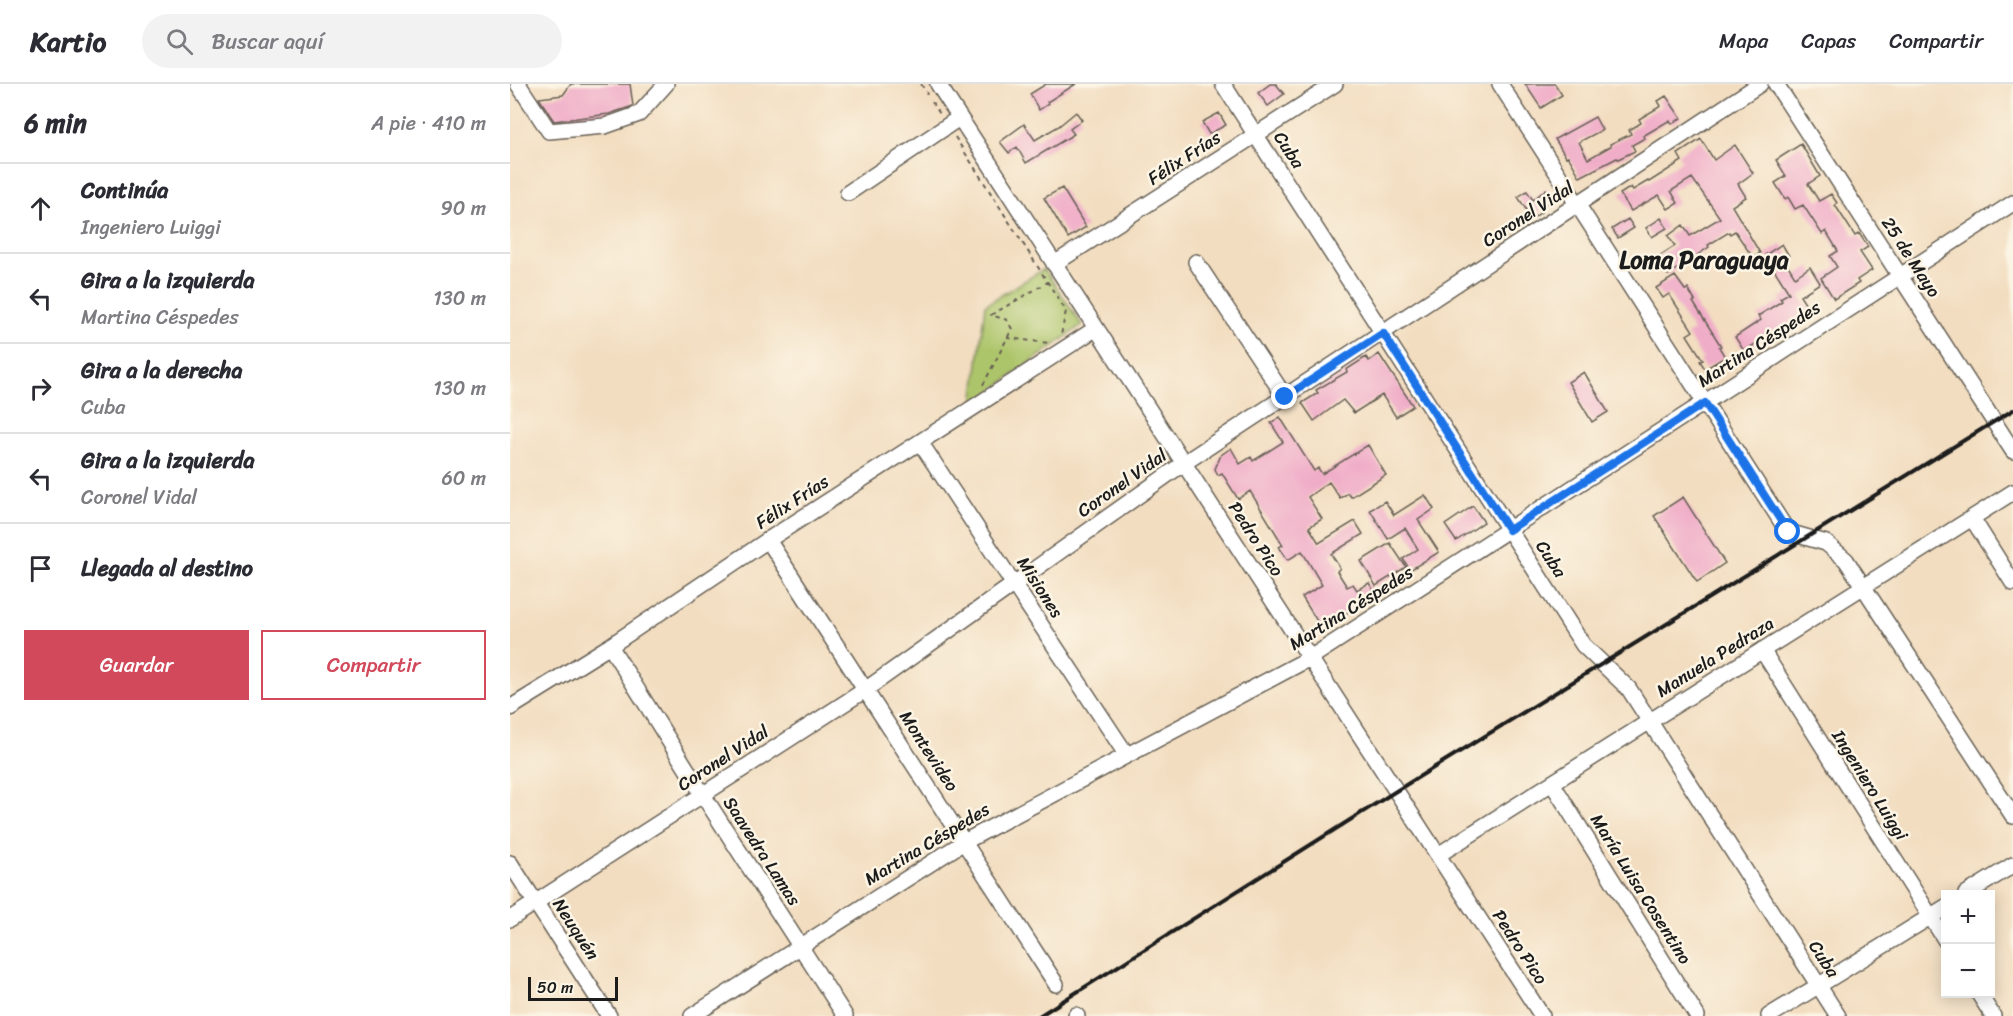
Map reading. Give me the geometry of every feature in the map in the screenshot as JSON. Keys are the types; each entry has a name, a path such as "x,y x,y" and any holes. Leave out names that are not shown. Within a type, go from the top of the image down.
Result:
{"street":[{"path":"518,84 549,131 605,126 639,114 666,84"},
{"name":"Pedro Pico","path":"938,84 953,122 1054,264 1542,1016"},
{"name":"Cuba","path":"1223,84 1583,645 1629,688 1838,1016"},
{"name":"Félix Frías","path":"1054,264 1335,84"},
{"path":"1500,84 1788,532 1826,543 1846,560 2013,816"},
{"name":"Coronel Vidal","path":"510,919 865,690 1184,463 1760,84"},
{"name":"25 de Mayo","path":"1776,84 2013,451"},
{"path":"848,193 953,122"},
{"name":"Martina Céspedes","path":"692,1016 964,842 1310,658 2013,203"},
{"path":"1196,262 1285,397"},
{"name":"Félix Frías","path":"510,708 610,646 768,540 1095,329"},
{"name":"Misiones","path":"920,442 1126,754"},
{"name":"Manuela Pedraza","path":"1438,855 2013,492"},
{"path":"1972,518 2013,584"},
{"name":"Montevideo","path":"768,540 1056,984"},
{"name":"Saavedra Lamas","path":"610,646 845,1016"},
{"name":"Ingeniero Luiggi","path":"1762,650 1941,934"},
{"name":"María Luisa Cosentino","path":"1552,783 1697,1016"},
{"name":"Neuquén","path":"510,863 609,1016"},
{"path":"1972,890 2013,865"},
{"path":"1769,1016 1941,911"},
{"path":"1982,998 1993,1016"}],"path":[{"path":"921,84 953,122 1066,310 1061,336 1040,350"},
{"path":"991,382 981,389 1012,329 1007,320 991,315 1048,282"},
{"path":"1007,338 1050,343"}],"green space":[{"path":"1044,269 1082,325 973,404 985,305"}],"building":[{"path":"571,84 630,84 633,106 609,114 554,121 539,98 563,95"},
{"path":"1046,84 1076,84 1047,102 1048,104 1039,110 1030,94"},
{"path":"1270,84 1276,84 1284,94 1268,106 1258,93"},
{"path":"1525,84 1555,84 1562,95 1541,108"},
{"path":"1666,96 1681,118 1672,124 1670,120 1643,136 1645,138 1632,145 1635,151 1580,177 1555,139 1595,117 1602,130 1579,142 1588,159 1611,146 1610,144 1631,134 1629,130 1641,123 1639,119 1661,106 1658,101"},
{"path":"1076,112 1082,120 1070,129 1074,134 1026,163 1017,147 1009,153 1000,142 1024,124 1035,140 1059,126"},
{"path":"1219,113 1226,125 1209,134 1202,122"},
{"path":"1701,139 1714,160 1735,145 1753,173 1738,184 1746,197 1732,206 1760,253 1753,258 1735,231 1730,234 1729,232 1668,275 1656,258 1675,246 1668,236 1683,225 1690,236 1720,218 1692,178 1671,191 1678,203 1668,209 1659,195 1631,211 1620,194 1631,187 1633,190 1649,182 1682,161 1678,154"},
{"path":"1801,144 1820,176 1808,184 1819,201 1831,194 1837,203 1835,205 1855,236 1859,233 1868,247 1860,252 1872,270 1857,280 1859,283 1834,299 1821,278 1837,267 1830,256 1838,251 1826,231 1822,234 1803,205 1795,209 1788,197 1785,199 1775,183 1786,176 1776,160"},
{"path":"1062,188 1086,227 1068,238 1044,198"},
{"path":"1546,189 1553,198 1539,209 1541,212 1532,219 1518,197 1527,191 1533,200"},
{"path":"1661,218 1667,228 1652,237 1646,228"},
{"path":"1628,219 1634,228 1618,238 1612,229"},
{"path":"1782,244 1789,256 1784,259 1795,277 1810,267 1820,283 1800,296 1811,313 1772,338 1770,335 1744,351 1735,337 1761,320 1758,316 1782,301 1780,298 1789,293 1765,255"},
{"path":"1675,276 1685,290 1688,289 1695,301 1693,302 1721,346 1719,347 1725,357 1705,369 1700,361 1703,360 1687,335 1693,331 1669,294 1663,298 1656,288"},
{"path":"1379,354 1413,406 1396,417 1382,395 1354,413 1343,400 1314,421 1302,403 1318,393 1316,390 1347,372 1346,370 1366,357 1369,361"},
{"path":"1584,372 1608,412 1592,422 1568,382"},
{"path":"1280,417 1314,471 1318,468 1322,474 1368,445 1386,475 1351,497 1348,493 1340,498 1329,482 1308,497 1322,519 1309,527 1319,543 1355,521 1363,534 1331,554 1340,568 1337,571 1347,587 1353,584 1357,590 1369,583 1376,594 1322,629 1302,597 1322,585 1302,551 1288,560 1279,547 1283,545 1250,491 1238,499 1222,473 1218,475 1215,469 1221,455 1231,448 1240,464 1251,457 1253,461 1283,442 1271,423"},
{"path":"1425,495 1434,509 1418,520 1439,552 1410,570 1403,559 1418,549 1405,528 1388,539 1370,510 1385,501 1394,515"},
{"path":"1683,497 1725,563 1697,582 1654,516"},
{"path":"1473,506 1484,522 1456,541 1445,525"},
{"path":"1390,543 1406,567 1376,586 1361,561"}],"railway":[{"path":"1039,1016 1396,791 2013,410"}],"district":[{"name":"Loma Paraguaya","path":"1704,260"}],"route":[{"path":"1285,397 1383,333 1509,530 1705,403 1788,532"}]}
